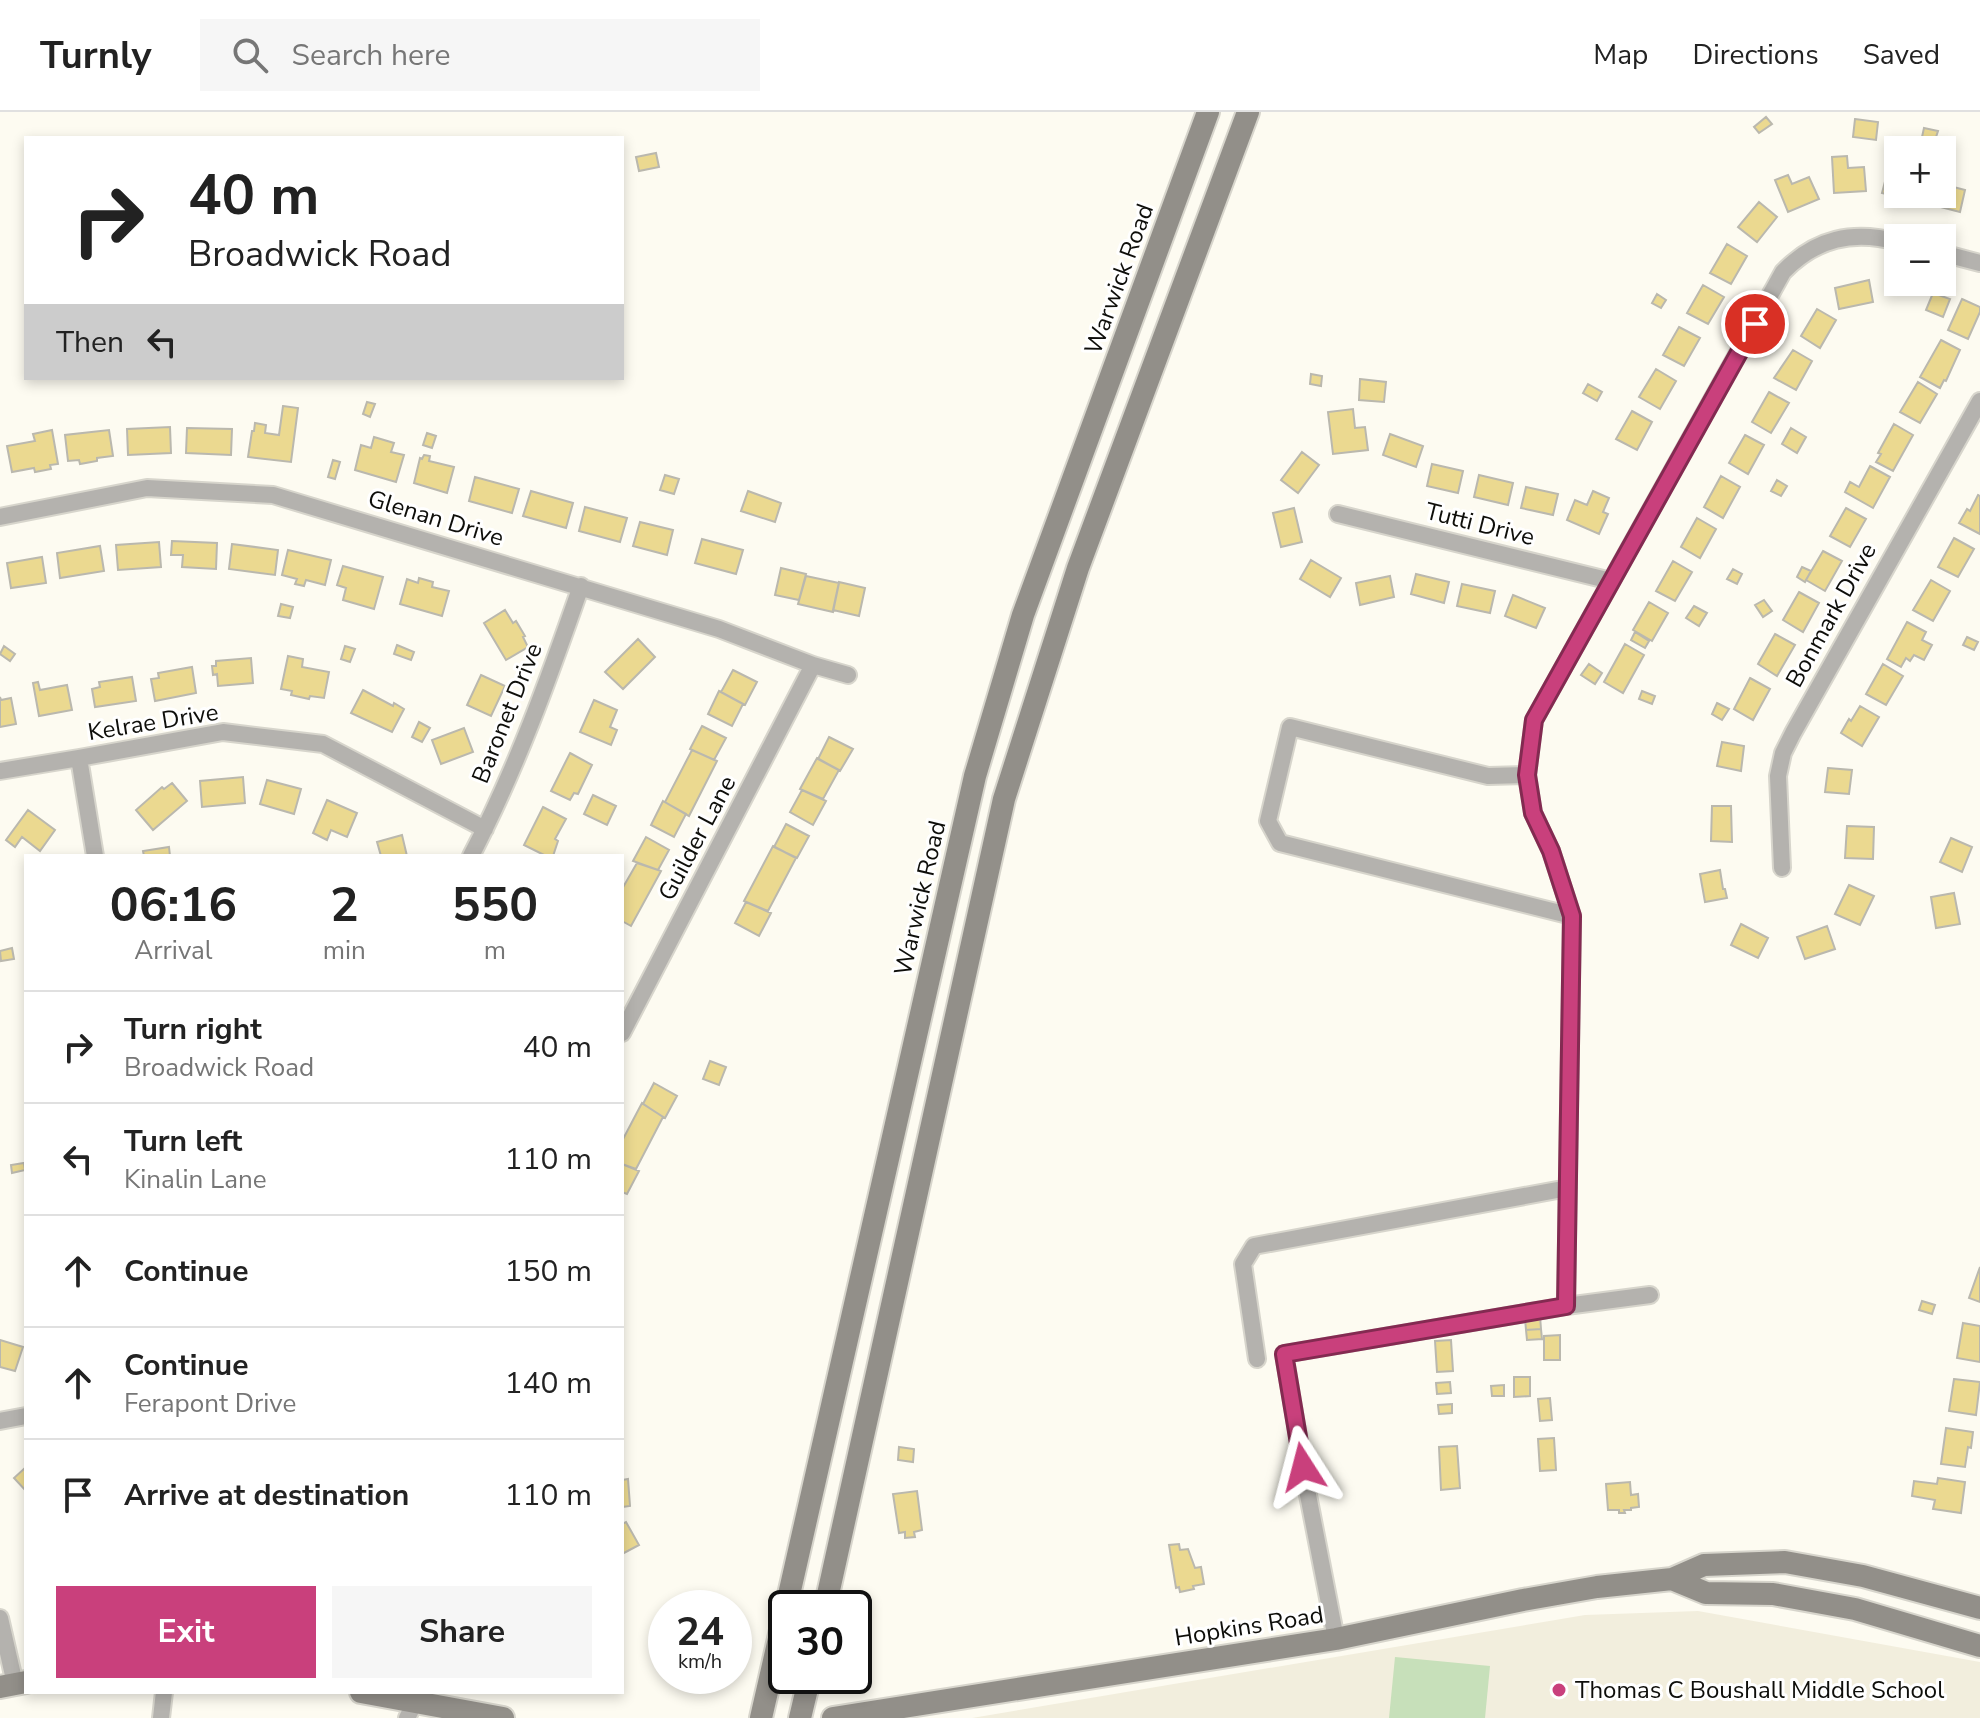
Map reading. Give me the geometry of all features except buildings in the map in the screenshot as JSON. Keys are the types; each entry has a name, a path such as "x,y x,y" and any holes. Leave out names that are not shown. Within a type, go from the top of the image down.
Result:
{"main road":[{"name":"Warwick Road","path":"761,1718 982,748 1023,615 1208,112"},
{"path":"829,1590 1004,799 1082,555 1248,112"},
{"name":"Hopkins Road","path":"833,1718 1336,1639 1523,1600 1597,1587 1672,1579 1704,1565 1785,1562 1863,1576 1980,1608"},
{"path":"1855,1609 1863,1576"},
{"name":"Hopkins Road","path":"1672,1579 1706,1593 1773,1594 1855,1609 1980,1646"},
{"path":"370,1694 411,1710 503,1718"},
{"path":"800,1718 806,1694"}],"street":[{"path":"1566,1306 1572,916 1551,851 1533,813 1527,775 1534,720 1783,272 1796,259 1824,244 1851,236 1884,238"},
{"path":"1956,257 1980,263"},
{"name":"Bonmark Drive","path":"1782,868 1778,776 1783,753 1980,401"},
{"name":"Glenan Drive","path":"0,517 147,488 273,495 719,629 848,675"},
{"name":"Tutti Drive","path":"1338,514 1611,581"},
{"name":"Baronet Drive","path":"472,854 544,695 581,586"},
{"name":"Guilder Lane","path":"624,1029 813,665"},
{"path":"1527,775 1488,776 1290,727 1268,821 1280,843 1572,916"},
{"name":"Kelrae Drive","path":"0,771 223,732 323,744 485,829"},
{"path":"79,758 95,854"},
{"path":"1257,1359 1243,1264 1254,1246 1568,1188"},
{"path":"1336,1639 1284,1354 1566,1306 1650,1295"},
{"path":"0,1421 24,1416"},
{"path":"0,1618 14,1685"},
{"path":"161,1718 164,1694"}],"shaded area":[{"name":"Thomas C Boushall Middle School","path":"1698,1611 1980,1662 1980,1718 972,1718 1585,1615"}],"green space":[{"path":"1395,1657 1490,1666 1485,1718 1389,1718"}],"place":[{"name":"Thomas C Boushall Middle School","path":"1559,1690"}],"route":[{"path":"1303,1467 1284,1354 1566,1306 1572,916 1551,851 1533,813 1527,775 1534,720 1755,324"}]}
